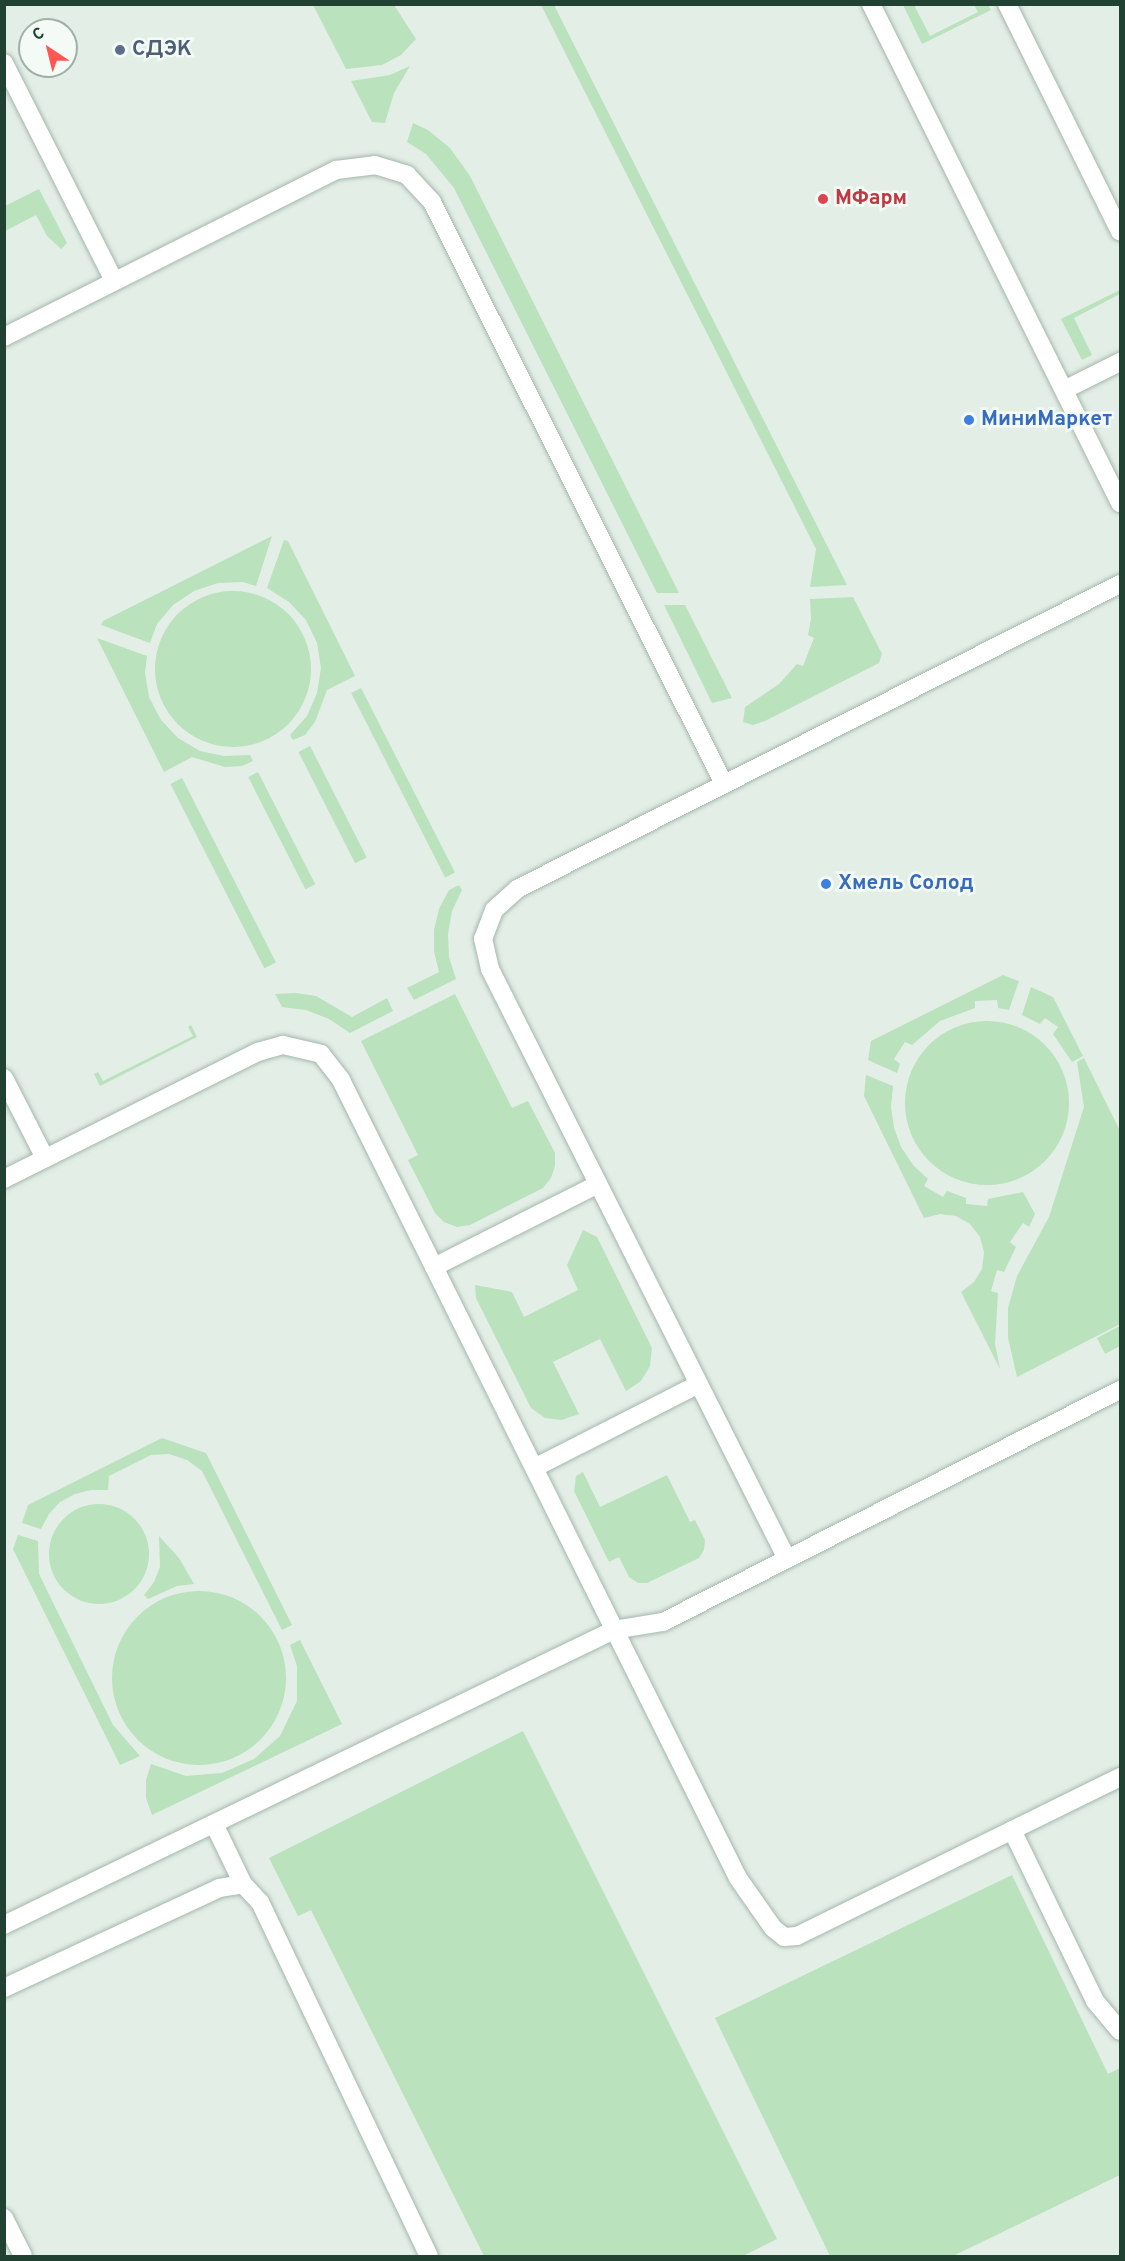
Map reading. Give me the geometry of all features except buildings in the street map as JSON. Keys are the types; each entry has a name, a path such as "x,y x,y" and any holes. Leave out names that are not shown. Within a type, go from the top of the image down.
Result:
{"lane":[{"path":"871,4 1120,503"},
{"path":"1007,4 1120,231"},
{"path":"4,63 114,281"},
{"path":"4,337 336,170 375,165 407,175 432,202 724,784"},
{"path":"1064,390 1120,362"},
{"path":"787,1559 490,969 483,939 494,910 517,889 1120,584"},
{"path":"4,1179 258,1052 283,1046 321,1054 341,1080 738,1878 773,1928 784,1937 797,1936 1120,1777"},
{"path":"4,1078 45,1158"},
{"path":"434,1267 598,1184"},
{"path":"534,1468 699,1384"},
{"path":"4,1924 614,1630 663,1622 1120,1390"},
{"path":"214,1824 243,1884 260,1902 429,2256"},
{"path":"1012,1830 1095,2001 1120,2031"},
{"path":"4,1988 219,1888 243,1884"},
{"path":"4,2218 23,2256"}],"green space":[{"path":"313,5 394,5 416,39 401,55 382,65 346,69"},
{"path":"541,5 554,5 847,585 810,587 816,549"},
{"path":"903,5 914,5 930,36 978,12 974,5 988,5 991,10 922,44"},
{"path":"410,66 394,93 385,123 372,122 351,81 390,75"},
{"path":"413,123 428,130 450,148 470,176 679,593 657,593 454,188 426,154 407,142"},
{"path":"39,189 67,243 61,249 47,236 36,215 5,231 5,206"},
{"path":"1120,290 1120,294 1074,318 1092,355 1082,360 1061,319"},
{"path":"272,536 256,586 243,582 218,583 194,591 173,605 157,624 150,643 101,625 103,621"},
{"path":"284,540 288,541 355,676 327,690 315,722 305,735 293,740 290,735 307,716 317,693 321,668 317,643 306,620 289,602 267,588"},
{"path":"233,591 263,597 288,614 305,639 311,669 305,699 288,724 263,741 233,747 203,741 178,724 161,699 155,669 161,639 178,614 203,597"},
{"path":"853,597 882,654 879,663 765,721 753,725 743,722 745,707 779,684 797,664 803,666 814,638 808,635 811,619 810,599"},
{"path":"664,605 685,605 732,698 712,703"},
{"path":"97,638 147,656 145,673 149,697 161,720 178,738 200,751 224,756 250,755 253,761 242,766 225,767 192,757 164,772"},
{"path":"361,688 455,872 445,877 351,693"},
{"path":"310,746 367,857 355,863 298,752"},
{"path":"258,772 315,884 305,889 248,777"},
{"path":"182,778 276,962 264,968 170,784"},
{"path":"459,885 462,890 452,911 448,934 449,957 456,979 414,1000 407,988 439,972 434,951 434,930 439,909 449,890"},
{"path":"1003,975 1019,981 1009,1010 998,1008 997,1000 975,1001 975,1008 940,1021 912,1045 905,1042 894,1059 900,1064 897,1073 868,1060 871,1041"},
{"path":"1031,987 1053,997 1083,1056 1072,1062 1053,1034 1058,1027 1045,1018 1040,1024 1022,1015"},
{"path":"296,993 316,996 352,1017 387,998 393,1011 350,1033 329,1019 306,1010 282,1007 275,994"},
{"path":"455,994 512,1108 528,1101 555,1153 555,1166 551,1178 543,1188 470,1225 457,1227 444,1222 435,1213 408,1160 418,1155 361,1041"},
{"path":"987,1021 1018,1028 1045,1045 1062,1072 1069,1103 1062,1134 1045,1161 1018,1178 987,1185 956,1178 929,1161 912,1134 905,1103 912,1072 929,1045 956,1028"},
{"path":"191,1025 197,1037 100,1086 94,1074 98,1072 103,1081 193,1036 188,1027"},
{"path":"1084,1058 1120,1131 1120,1324 1017,1377 1008,1338 1008,1308 1017,1276 1049,1217 1084,1107 1077,1062"},
{"path":"866,1075 893,1086 891,1107 894,1128 901,1147 913,1165 928,1179 924,1186 943,1197 947,1191 966,1198 966,1204 987,1206 988,1199 1023,1192 1035,1214 1029,1227 1023,1223 1010,1242 1016,1247 1004,1272 997,1270 991,1291 998,1293 995,1344 1000,1369 961,1292 974,1282 982,1269 984,1252 980,1237 970,1224 956,1216 940,1214 924,1218 864,1096"},
{"path":"583,1230 597,1237 652,1348 650,1366 641,1381 626,1391 600,1339 553,1362 579,1414 562,1420 545,1418 531,1408 476,1298 475,1285 512,1292 524,1317 578,1290 567,1265"},
{"path":"1120,1326 1120,1346 1105,1354 1097,1338"},
{"path":"162,1438 206,1453 292,1625 282,1630 202,1471 187,1460 169,1454 151,1455 109,1476 108,1490 91,1490 75,1494 60,1502 49,1514 41,1529 22,1523 28,1505"},
{"path":"583,1472 600,1507 667,1475 690,1522 695,1520 705,1540 704,1550 699,1558 647,1583 638,1583 629,1577 619,1557 609,1562 574,1491 576,1476"},
{"path":"99,1504 118,1508 135,1518 145,1535 149,1554 145,1573 135,1590 118,1600 99,1604 80,1600 63,1590 53,1573 49,1554 53,1535 63,1518 80,1508"},
{"path":"18,1535 38,1541 39,1574 113,1725 140,1756 120,1765 13,1549"},
{"path":"159,1536 179,1558 194,1584 177,1586 148,1599 144,1595 154,1582 160,1567"},
{"path":"199,1591 216,1592 232,1597 261,1616 280,1645 285,1661 285,1695 280,1711 261,1740 232,1759 216,1764 199,1765 182,1764 166,1759 137,1740 118,1711 113,1695 112,1678 113,1661 118,1645 137,1616 166,1597 182,1592"},
{"path":"300,1640 342,1724 152,1815 146,1798 146,1780 151,1764 186,1776 222,1773 254,1759 280,1736 297,1701 297,1666 290,1645"},
{"path":"523,1731 777,2239 743,2256 484,2256 311,1910 298,1916 269,1858"},
{"path":"1012,1875 1108,2074 1120,2068 1120,2175 953,2256 830,2256 715,2018"}],"place":[{"name":"СДЭК","path":"120,50"},
{"name":"МФарм","path":"823,199"},
{"name":"МиниМаркет","path":"969,420"},
{"name":"Хмель Солод","path":"826,884"}]}
